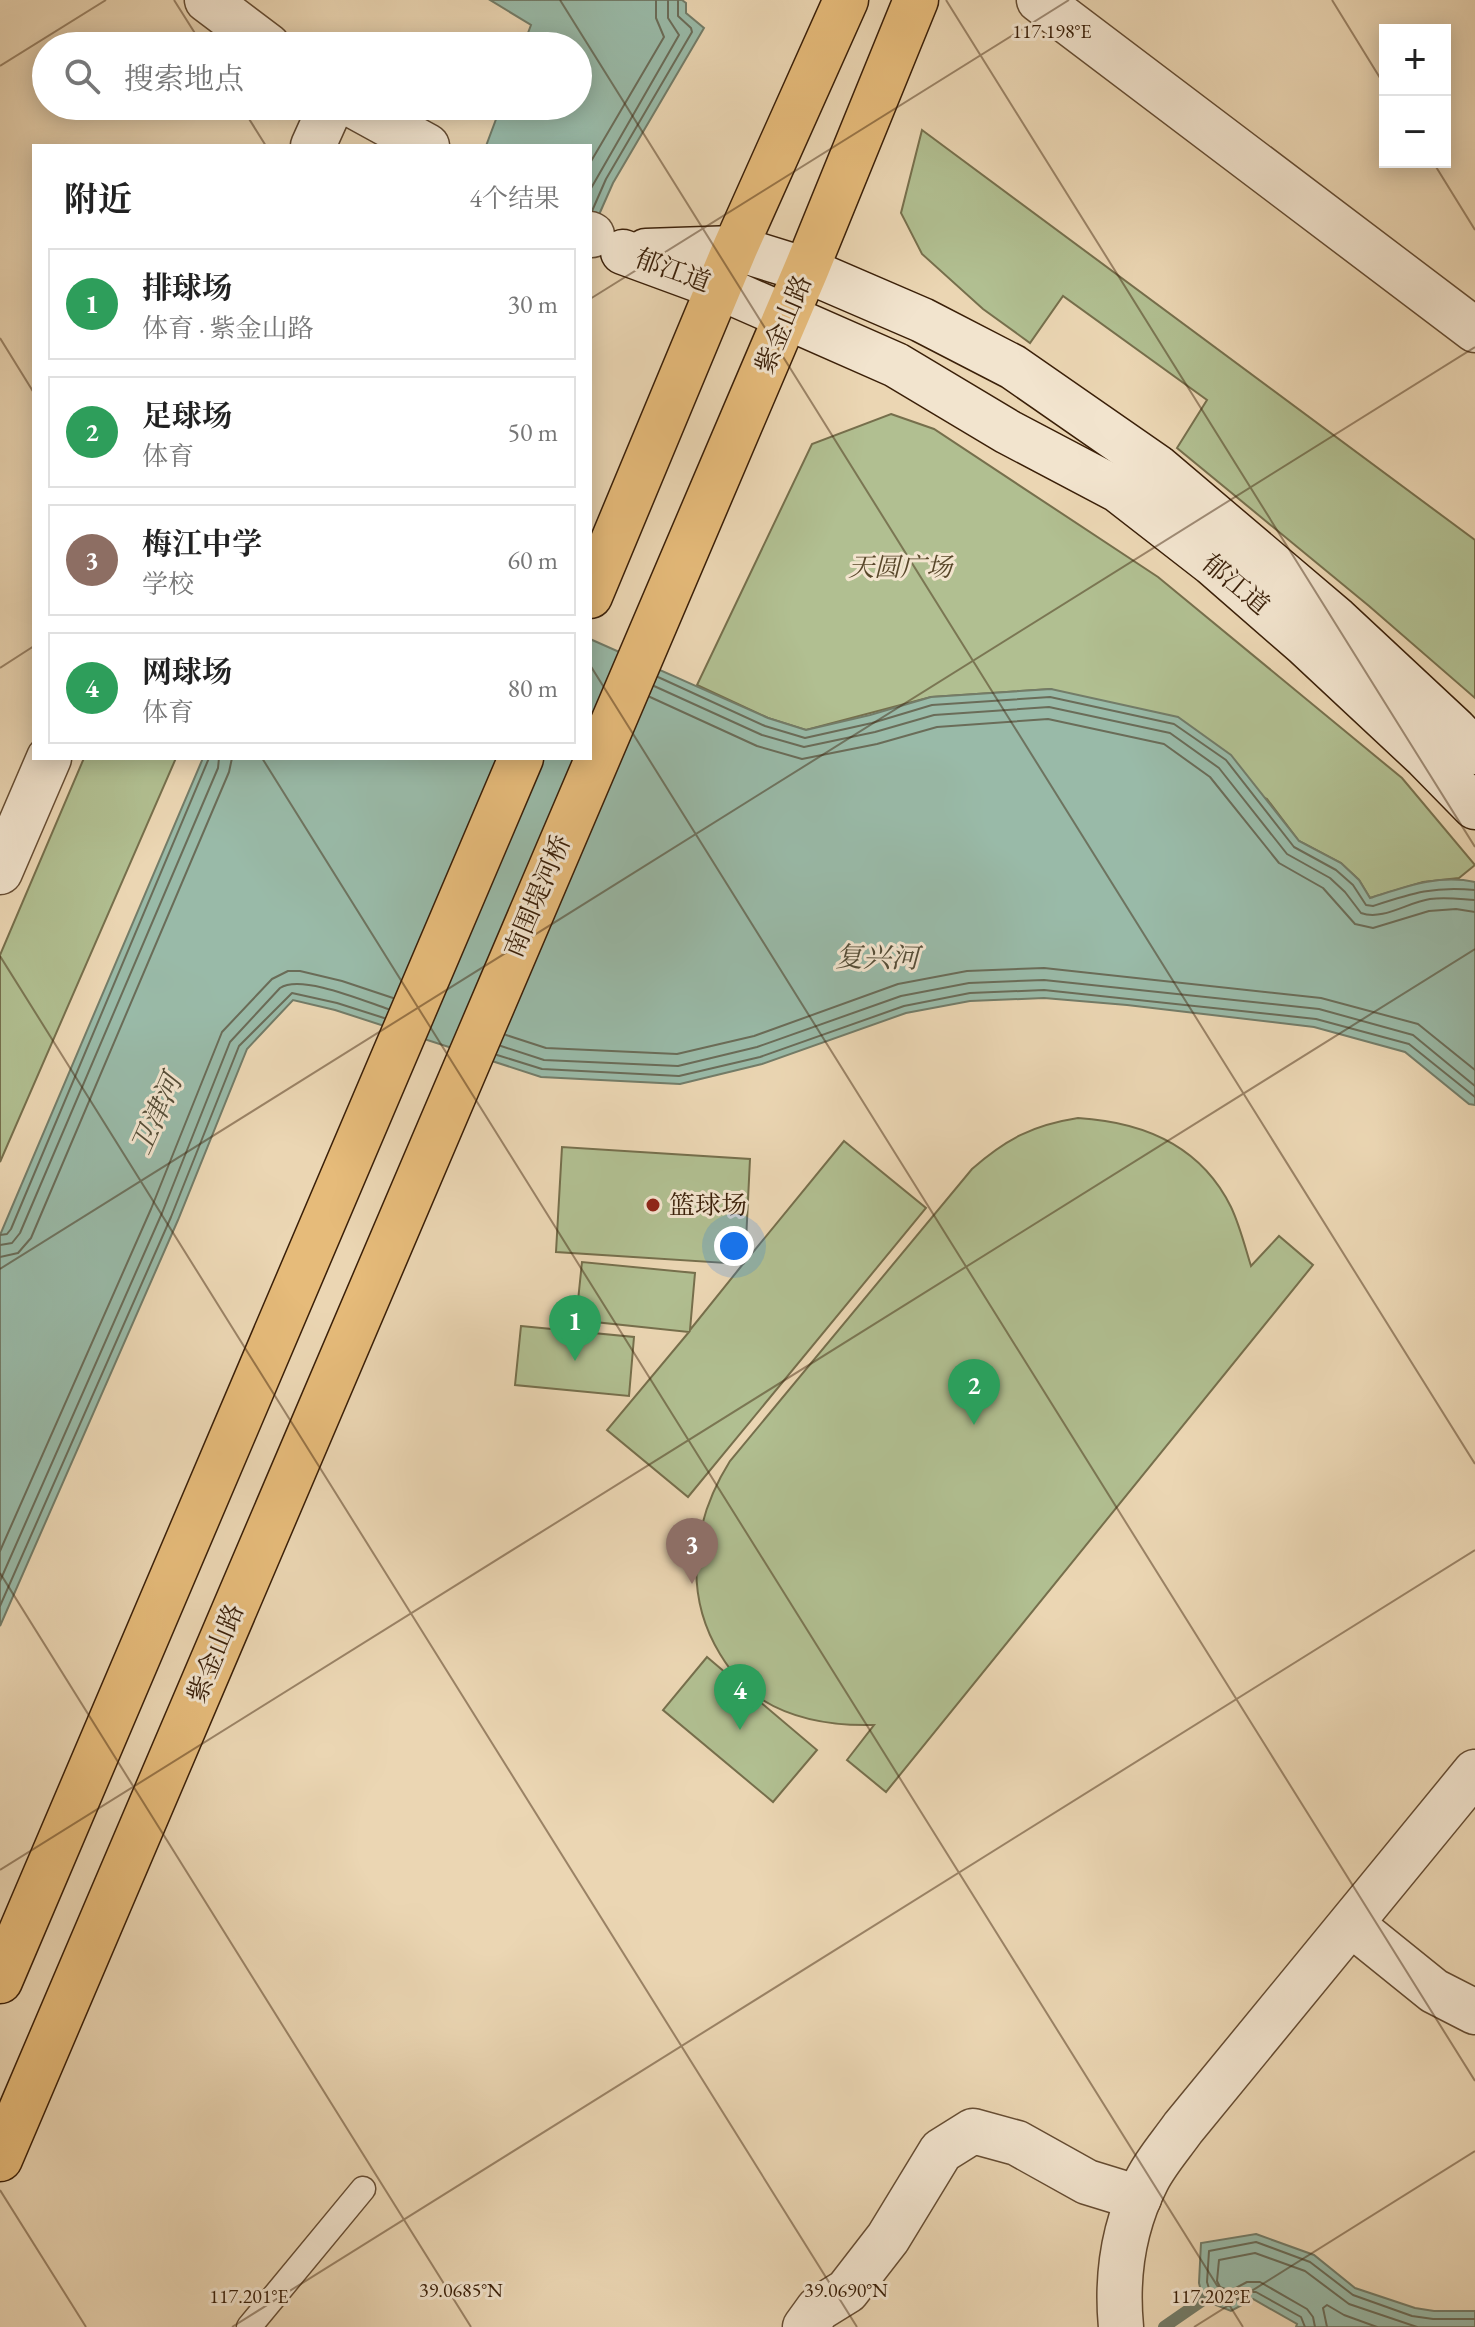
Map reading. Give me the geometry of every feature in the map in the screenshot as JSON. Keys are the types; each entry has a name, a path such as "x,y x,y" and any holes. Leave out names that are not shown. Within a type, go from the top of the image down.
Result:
{"main road":[{"path":"592,591 728,268 846,0"},
{"name":"紫金山路","path":"644,646 786,318 916,0"},
{"name":"南围堤河桥","path":"431,1146 644,646"},
{"path":"0,1981 520,760"},
{"name":"紫金山路","path":"0,2159 431,1146"}],"street":[{"path":"207,0 249,32"},
{"path":"1039,0 1475,330"},
{"path":"314,144 325,120"},
{"path":"380,120 423,144"},
{"name":"郁江道","path":"602,240 728,268 806,270 922,320 1013,367 1157,467 1324,609 1452,746 1475,807"},
{"name":"郁江道","path":"728,268 786,318 896,365 1008,432 1118,490 1212,563 1305,644 1452,746"},
{"path":"0,872 48,760"},
{"path":"1121,2327 1118,2281 1126,2230 1147,2179 1183,2128 1475,1772"},
{"path":"1351,1924 1434,1991 1475,2012"},
{"path":"805,2327 818,2309 847,2291 888,2238 941,2151 973,2131 1017,2143 1087,2182 1139,2198"}],"lane":[{"path":"249,2327 363,2189"}],"green space":[{"path":"922,130 1475,540 1475,698 1177,448 1207,400 1063,296 1030,343 983,309 922,254 901,213"},
{"name":"天圆广场","path":"891,414 934,429 1158,577 1402,778 1475,865 1459,878 1423,882 1370,898 1359,880 1341,863 1299,841 1267,799 1051,689 931,697 806,730 768,718 697,685 812,444"},
{"path":"83,760 175,760 0,1162 0,955"},
{"path":"1078,1118 1102,1120 1147,1132 1187,1153 1204,1168 1231,1207 1251,1266 1279,1236 1313,1265 886,1792 847,1760 874,1725 830,1723 787,1712 743,1685 720,1654 700,1606 697,1581 697,1556 707,1507 730,1461 972,1169 1021,1135"},
{"path":"844,1141 926,1208 688,1497 607,1430 689,1332 576,1320 582,1262 695,1273 690,1330 743,1264 556,1252 562,1147 750,1159 745,1262"},
{"path":"521,1326 634,1337 629,1396 515,1385"},
{"path":"707,1657 817,1750 773,1802 663,1710"}],"water":[{"path":"490,0 682,0 686,3 686,13 704,28 613,183 592,230 592,144 487,144 496,120 592,120 592,32 528,32 531,25"},
{"path":"592,640 768,718 806,730 931,697 1051,689 1178,717 1231,755 1299,841 1341,863 1359,880 1370,898 1435,881 1475,882 1475,1105 1469,1104 1405,1052 1314,1027 1127,1005 1044,998 970,1001 906,1013 762,1064 680,1084 541,1077 335,1010 293,1000 247,1049 178,1220 0,1626 0,1235 202,760 592,760"},
{"path":"1256,2234 1314,2255 1355,2288 1415,2308 1475,2311 1475,2327 1296,2327 1297,2324 1253,2299 1231,2311 1203,2300 1199,2283 1201,2243"}],"waterway":[{"path":"1164,2327 1203,2300"}],"place":[{"name":"篮球场","path":"653,1205"},
{"name":"排球场","path":"575,1361"},
{"name":"足球场","path":"974,1425"},
{"name":"梅江中学","path":"692,1584"},
{"name":"网球场","path":"740,1730"}],"water label":[{"name":"复兴河","path":"877,957"},
{"name":"卫津河","path":"156,1114"}]}
